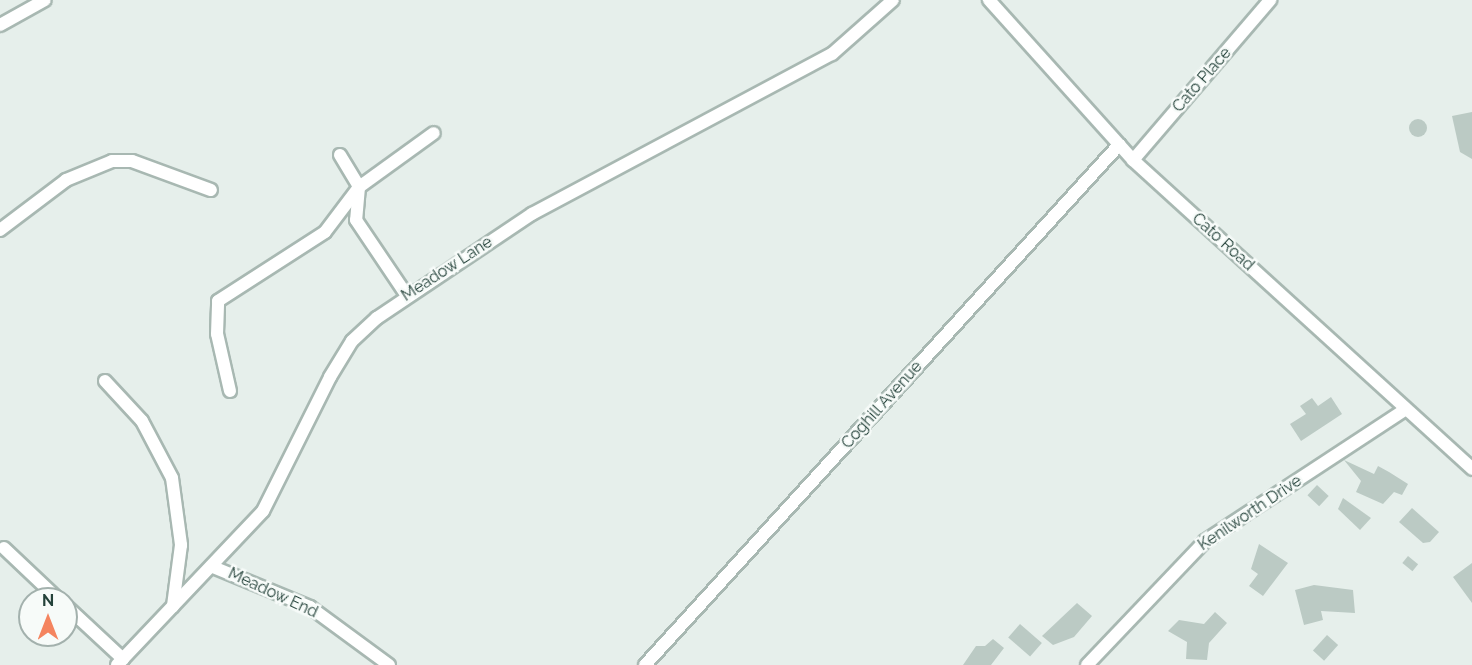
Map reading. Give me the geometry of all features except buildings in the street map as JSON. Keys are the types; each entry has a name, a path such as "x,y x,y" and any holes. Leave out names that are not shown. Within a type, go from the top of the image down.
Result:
{"street":[{"path":"0,25 45,0"},
{"name":"Meadow Lane","path":"120,662 213,567 263,511 352,341 406,294 532,214 832,54 893,0"},
{"name":"Cato Road","path":"988,0 1133,160 1472,469"},
{"name":"Cato Place","path":"1133,160 1270,0"},
{"path":"230,391 217,334 218,301 325,232 359,187 434,133"},
{"name":"Coghill Avenue","path":"645,665 1119,145"},
{"path":"340,155 359,187 356,220 406,294"},
{"path":"0,230 66,180 97,164 132,161 211,190"},
{"path":"105,381 142,421 172,478 181,545 173,606"},
{"name":"Kenilworth Drive","path":"1087,665 1205,541 1406,409"},
{"path":"4,548 45,587"},
{"name":"Meadow End","path":"213,567 310,607 389,665"},
{"path":"78,618 120,662"}]}
